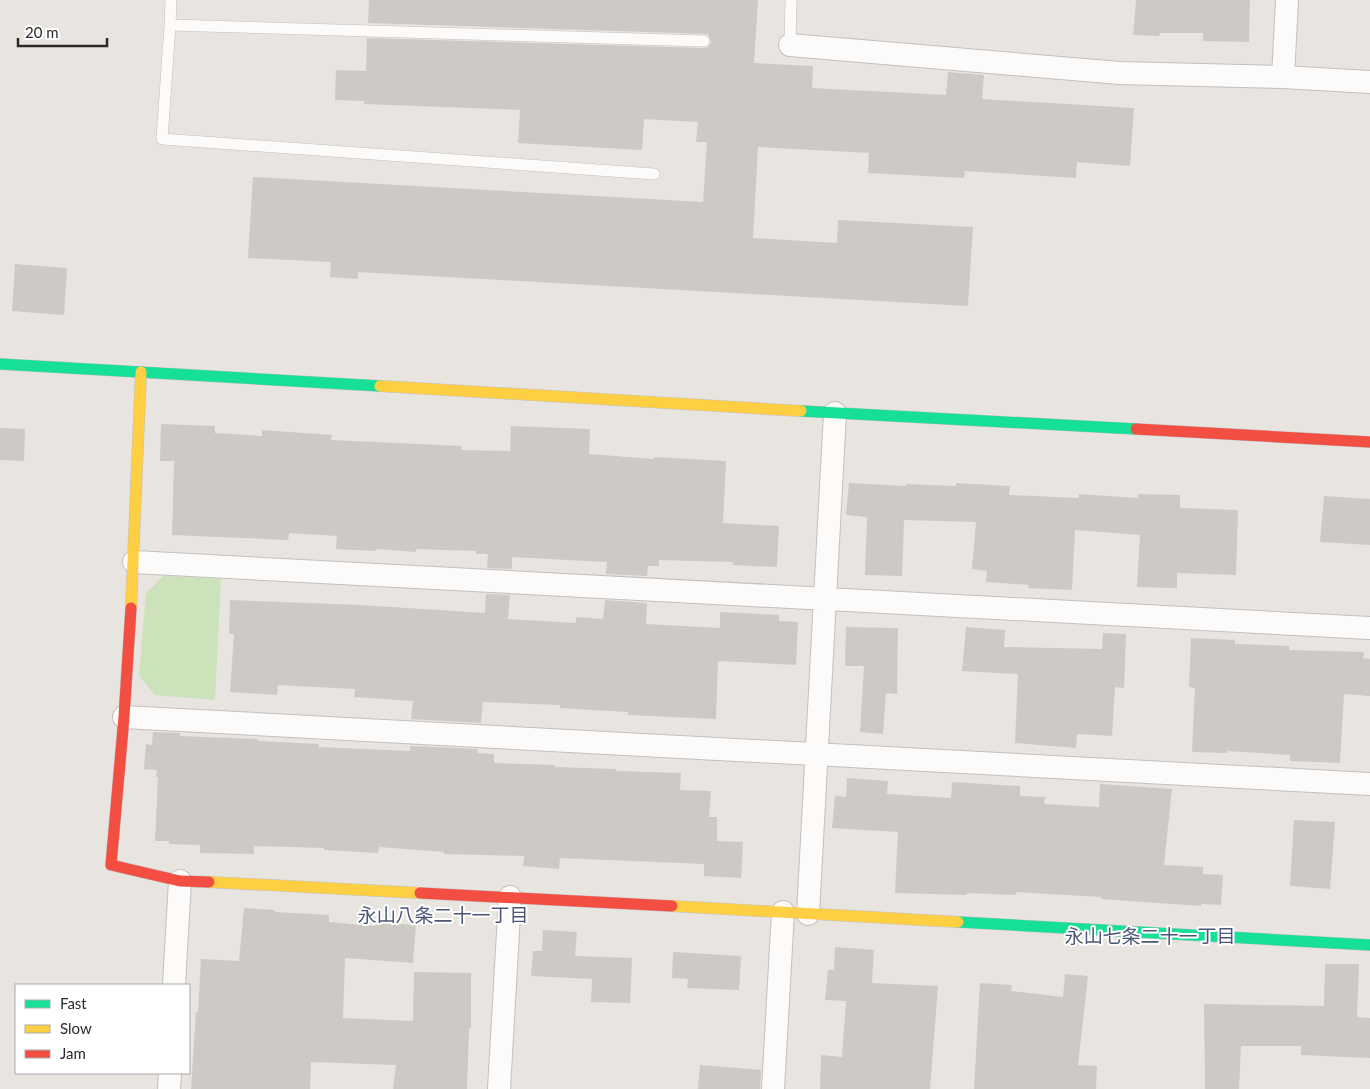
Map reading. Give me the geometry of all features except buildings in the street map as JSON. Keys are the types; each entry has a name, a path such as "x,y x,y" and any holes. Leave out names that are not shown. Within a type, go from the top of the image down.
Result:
{"street":[{"path":"1283,77 1287,0"},
{"path":"790,45 1120,73 1283,77 1370,82"},
{"path":"0,364 1370,442"},
{"path":"141,372 134,562 124,717 111,865 180,880 1370,945"},
{"path":"808,914 835,413"},
{"path":"134,562 1370,628"},
{"path":"124,717 1370,784"},
{"path":"174,984 180,880"},
{"path":"498,1089 510,897"},
{"path":"773,1089 783,912"},
{"path":"169,1089 170,1074"}],"lane":[{"path":"171,0 162,138 654,174"},
{"path":"790,45 792,0"},
{"path":"170,25 704,41"}],"green space":[{"path":"163,576 221,579 215,700 155,695 139,675 146,594"}],"traffic: fast":[{"path":"0,364 380,386"},
{"path":"801,411 1136,429"},
{"path":"958,922 1370,945"}],"traffic: slow":[{"path":"131,608 141,372"},
{"path":"380,386 801,411"},
{"path":"209,882 420,893"},
{"path":"672,906 958,922"}],"traffic: jam":[{"path":"1136,429 1370,442"},
{"path":"131,608 111,865 180,881 209,882"},
{"path":"420,893 672,906"}],"district":[{"name":"永山八条二十一丁目","path":"443,914"},
{"name":"永山七条二十一丁目","path":"1150,935"}]}
